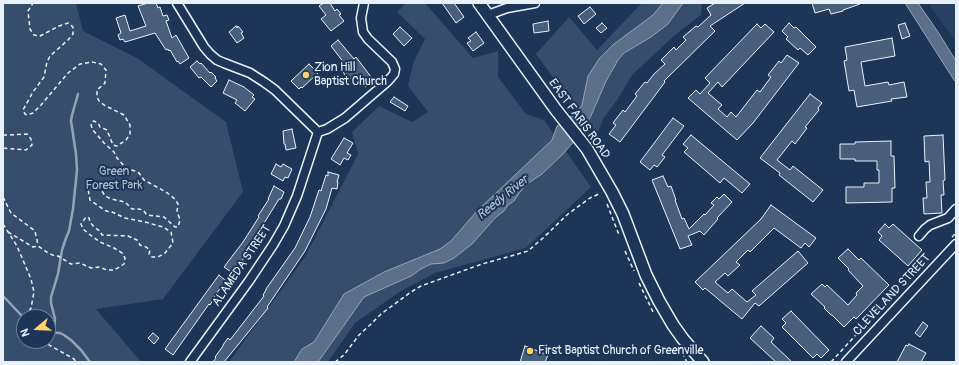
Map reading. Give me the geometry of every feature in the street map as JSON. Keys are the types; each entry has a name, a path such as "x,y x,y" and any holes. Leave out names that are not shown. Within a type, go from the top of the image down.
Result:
{"main road":[{"name":"EAST FARIS ROAD","path":"479,3 556,110 587,149 623,214 646,275 662,306 680,334 703,362"}],"street":[{"path":"177,3 200,41 210,54 224,63 250,73 264,82 275,90 318,132 327,129 344,118 388,81 394,74 395,69 392,62 368,39 363,32 361,18 364,3"},
{"path":"488,15 507,8 535,3"},
{"name":"ALAMEDA STREET","path":"190,362 253,275 284,226 297,196 318,132"},
{"path":"919,236 930,225 948,218 956,209"},
{"name":"CLEVELAND STREET","path":"846,362 953,241"}],"path":[{"path":"8,232 33,247 38,246 48,253 58,256 71,264 80,263 91,268 99,267 107,270 114,270 124,264 125,258 114,248 100,242 83,229 82,224 86,217 90,218 90,222 100,231 102,235 128,236 137,240 140,245 150,250 149,254 152,257 158,257 165,253 172,243 172,237 170,232 163,227 125,218 106,211 90,200 88,189 90,184 94,182 105,196 125,202 132,209 143,210 147,215 164,217 175,227 178,227 180,220 177,211 178,204 175,199 166,192 144,180 139,173 127,169 117,158 114,152 92,129 92,122 94,121 98,123 100,127 106,130 113,145 117,146 126,140 130,134 130,125 124,114 104,105 97,97 97,90 105,83 106,70 101,64 92,62 80,64 68,73 33,113 25,114 23,110 33,92 44,77 47,62 50,56 73,34 73,27 68,23 40,36 34,35 30,29 28,11 33,3"},
{"path":"3,134 27,134 31,139 32,145 26,150 3,148"},
{"path":"335,362 344,355 359,335 370,324 411,292 421,286 482,264 528,251 568,214 590,198 602,192"},
{"path":"3,197 12,213 35,231 38,246"},
{"path":"605,199 619,235"},
{"path":"3,224 17,246 31,279 34,292 30,309"},
{"path":"953,241 956,233"},
{"path":"831,362 889,299 896,296 901,291"},
{"path":"56,349 74,359 76,362"}],"shaded area":[{"path":"928,3 956,3 956,42"}],"green space":[{"name":"Green Forest Park","path":"3,3 76,3 83,31 137,58 226,122 243,192 163,299 96,309 141,362 3,362"},
{"path":"406,3 425,3 473,58 498,51 498,77 526,114 544,120 591,187 526,248 435,273 401,291 355,323 328,362 229,362 305,257 358,154 352,132 379,106 412,122 428,112 408,86 413,64 425,39 397,12"},
{"path":"642,3 702,3 701,15 675,35 632,75 617,100 603,119 596,137 536,54 569,17 597,50"}],"water":[{"name":"Reedy River","path":"663,3 683,3 668,24 651,37 624,53 618,60 606,81 590,118 577,138 542,174 527,184 514,201 496,217 472,244 454,258 444,263 431,264 411,276 364,297 318,362 294,362 302,349 314,342 344,294 384,272 440,249 451,241 477,211 552,140 557,126 577,112 582,105 588,76 599,59 614,44 653,15"},
{"path":"905,3 918,3 938,32 956,61 956,82 954,80"}],"building":[{"path":"148,3 156,3 158,8 160,7 163,16 167,15 169,20 166,21 172,38 176,35 189,58 180,64 178,61 177,62 170,50 166,50 155,33 125,42 123,39 120,40 118,35 121,33 116,18 125,15 130,31 146,26 138,6"},
{"path":"324,3 330,3 335,11 337,9 341,14 339,15 344,21 331,31 321,19 326,15 319,6"},
{"path":"442,3 454,3 464,17 456,23"},
{"path":"715,3 745,3 710,26 715,31 664,81 665,82 620,142 609,134 616,125 613,123 623,110 625,112 637,96 635,94 645,82 647,83 665,64 661,60 674,47 676,50 686,40 683,37 696,26 698,27 711,15 707,8"},
{"path":"812,3 860,4 831,14 829,9 815,13"},
{"path":"590,7 596,14 584,24 578,16"},
{"path":"548,21 549,31 534,33 533,24"},
{"path":"602,23 607,28 601,33 596,28"},
{"path":"789,23 794,28 796,27 816,47 808,55 800,48 798,50 786,39 788,37 782,31"},
{"path":"905,23 910,36 902,39 898,25"},
{"path":"757,24 761,28 765,24 774,32 722,87 718,82 708,93 722,105 718,109 727,117 731,112 736,117 757,90 760,92 771,77 768,75 779,61 781,63 787,55 799,63 753,123 737,140 688,98 696,90 700,94 710,83 705,78"},
{"path":"236,26 237,28 238,26 243,32 241,33 244,38 237,43 229,32"},
{"path":"400,27 412,38 404,46 393,34"},
{"path":"476,32 484,43 473,51 467,43 471,41 468,38"},
{"path":"892,38 895,56 861,62 865,86 888,82 889,85 904,82 907,97 857,107 854,90 849,91 844,61 847,60 845,47"},
{"path":"338,40 354,59 356,57 374,81 365,87 356,74 350,79 348,77 347,78 343,72 348,68 331,46"},
{"path":"197,61 216,77 215,78 217,81 211,87 201,77 199,78 190,67"},
{"name":"Zion Hill Baptist Church","path":"309,64 318,73 299,89 291,81"},
{"path":"229,80 244,87 254,95 252,97 255,99 245,111 235,103 237,100 223,93"},
{"path":"810,94 822,103 818,108 819,110 805,127 807,128 795,144 792,141 777,160 790,170 793,166 823,190 813,202 779,175 780,173 760,158"},
{"path":"394,97 408,106 405,111 390,102"},
{"path":"673,118 684,126 662,155 665,157 657,167 654,165 650,170 640,162"},
{"path":"292,129 296,148 286,150 283,131"},
{"path":"691,135 750,184 742,193 724,178 720,183 684,152 688,148 683,144"},
{"path":"943,135 945,180 943,181 944,195 941,195 942,213 924,214 923,198 927,198 926,182 930,182 929,161 925,162 924,136"},
{"path":"344,138 353,143 347,153 351,155 348,160 344,158 340,165 331,159"},
{"path":"891,141 891,156 894,156 895,188 892,188 892,202 846,203 846,187 864,187 864,183 879,183 879,170 877,170 877,161 840,159 840,144"},
{"path":"276,164 281,167 283,164 292,169 288,178 285,177 283,181 271,174"},
{"path":"328,172 339,175 337,189 332,188 326,209 305,251 267,307 268,308 224,362 213,362 228,338 230,340 264,296 263,295 266,289 295,248 310,217 319,190 321,191 326,175 328,176"},
{"path":"663,176 668,187 671,186 682,219 684,218 689,229 714,205 711,203 717,197 719,199 724,194 732,202 704,235 700,231 688,236 692,245 680,249 652,180"},
{"path":"274,186 284,192 281,199 279,199 261,228 262,231 259,237 234,274 224,267 243,242 259,217 258,216 269,199"},
{"path":"771,205 816,238 809,247 805,243 801,248 774,228 750,252 748,250 736,262 740,265 728,276 725,273 715,282 728,293 732,289 747,302 756,295 752,291 798,251 808,263 759,306 755,303 742,319 705,288 703,290 695,282 761,219"},
{"path":"885,224 889,228 893,224 922,250 908,266 879,240 882,236 878,232"},
{"path":"848,249 859,260 861,258 889,285 856,319 854,317 844,327 811,294 822,284 825,287 827,285 848,305 857,295 856,293 863,286 838,258"},
{"path":"219,275 227,282 224,287 219,290 210,305 209,304 173,355 165,349"},
{"path":"791,311 829,350 821,358 817,354 813,358 782,327 786,323 782,319"},
{"path":"923,322 928,326 920,337 915,333"},
{"path":"761,326 774,338 771,342 792,362 776,362 750,338"},
{"path":"153,333 159,338 154,344 148,338"},
{"path":"909,344 926,353 921,362 897,362 906,345 908,346"},
{"name":"First Baptist Church of Greenville","path":"525,346 548,355 545,362 520,362"}],"waterway":[{"path":"52,309 51,297 58,274 62,250 69,231 73,209 77,170 71,121 78,94"},
{"path":"3,296 16,310"},
{"path":"56,333 60,333 71,340 90,362"}],"place":[{"name":"Zion Hill Baptist Church","path":"306,75"},
{"name":"First Baptist Church of Greenville","path":"530,351"}]}
